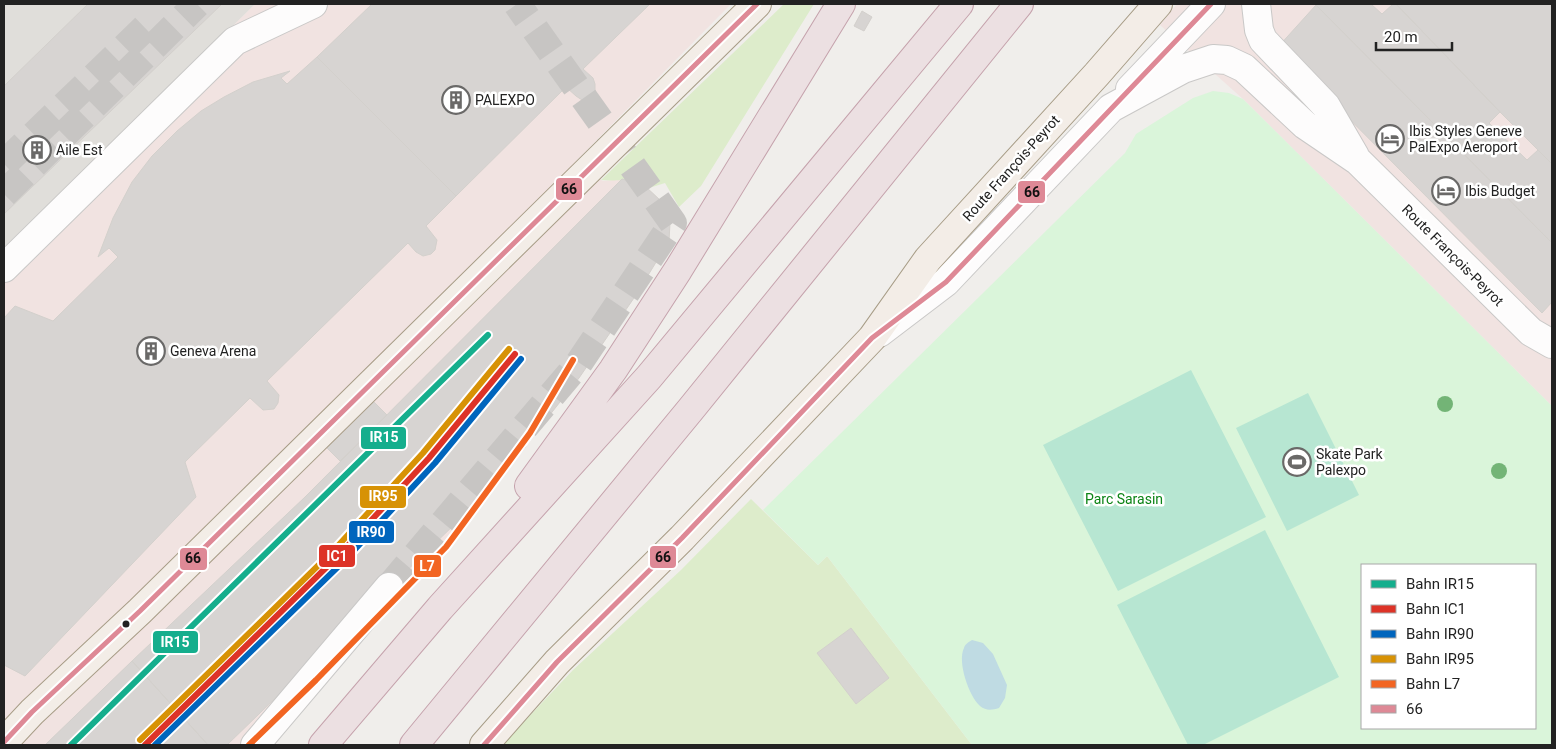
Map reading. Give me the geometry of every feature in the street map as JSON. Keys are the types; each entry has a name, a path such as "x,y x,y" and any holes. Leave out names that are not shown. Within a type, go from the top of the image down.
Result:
{"highway":[{"path":"440,608 613,370 678,270 841,4"},
{"path":"322,745 440,608 649,377 959,4"},
{"path":"414,745 710,386 1019,4"}],"main road":[{"path":"4,742 32,712 112,638 757,4"},
{"name":"Route François-Peyrot","path":"484,745 557,662 682,538 872,338 928,259 1097,74 1158,4"}],"street":[{"path":"4,268 235,41 298,13 313,4"},
{"path":"1111,108 1211,4"},
{"name":"Route François-Peyrot","path":"1256,4 1259,30 1263,40 1326,106 1358,161"},
{"path":"1233,62 1259,30"},
{"name":"Route François-Peyrot","path":"872,338 946,282 1111,108 1183,69 1213,59 1233,62 1244,68 1305,125 1358,161 1532,332 1552,344"},
{"path":"255,745 389,587"},
{"path":"4,726 32,712"}],"shaded area":[{"name":"Aile Est","path":"4,4 255,4 4,251"},
{"path":"255,4 731,4 575,162 603,181 622,179 644,185 661,201 667,212 670,227 669,241 636,295 579,378 534,436 491,489 321,684 272,745 4,745 4,251"},
{"path":"1177,4 1552,4 1552,406 1243,99 1160,25"}],"green space":[{"path":"784,4 814,4 701,186 679,207 665,183 649,188 631,181 601,180"},
{"name":"Parc Sarasin","path":"1213,91 1229,93 1243,99 1552,406 1552,745 972,745 827,556 818,565 763,510 1125,153 1136,134 1193,98"},
{"path":"1191,370 1266,517 1118,591 1043,445"},
{"name":"Skate Park Palexpo","path":"1308,393 1359,495 1287,531 1236,428"},
{"path":"751,499 818,565 827,556 972,745 502,745 573,670 681,570"},
{"path":"1265,530 1339,677 1203,745 1188,745 1117,605"}],"water":[{"path":"972,640 983,643 993,654 1007,685 1005,698 999,708 989,710 982,708 968,687 963,670 962,654 965,645"}],"building":[{"name":"Aile Est","path":"88,4 222,4 4,214 4,86"},
{"name":"PALEXPO","path":"372,4 650,4 583,69 593,78 595,84 595,91 592,97 582,100 566,87 456,196 317,57"},
{"path":"1315,4 1371,4 1382,14 1393,4 1396,4 1500,112 1489,123 1527,160 1538,150 1552,164 1552,243"},
{"path":"1396,4 1552,4 1552,164 1500,112"},
{"path":"1316,5 1552,243 1552,302 1542,313 1278,47"},
{"path":"862,11 872,17 864,31 854,26"},
{"name":"Geneva Arena","path":"317,57 456,196 426,226 437,240 435,250 431,254 423,256 416,252 408,243 267,381 279,395 278,403 274,409 263,410 250,398 185,462 196,497 25,676 4,665 4,318 15,306 53,321 118,257 109,248 98,257 113,218 132,182 152,156 177,131 201,111 253,82 290,71 281,78 287,84"},
{"path":"622,179 644,185 661,201 670,223 669,241 636,295 579,378 491,489 227,745 208,745 132,661 305,497"},
{"path":"374,402 387,415 340,461 327,448"},
{"path":"851,628 889,678 856,704 817,653"},
{"path":"132,661 208,745 45,745"}],"tunnel":[{"path":"4,194 197,4"},
{"path":"389,587 579,363 673,223 517,4"},
{"path":"4,164 150,23"}],"rail line":[{"name":"IR15","path":"71,745 488,335"},
{"name":"IR95","path":"140,740 335,549 423,453 509,349"},
{"name":"IC1","path":"145,745 340,554 429,458 515,354"},
{"name":"IR90","path":"155,745 346,559 435,463 521,359"},
{"name":"L7","path":"249,745 316,680 446,547 530,433 573,360"}],"transit line":[{"name":"66","path":"4,742 32,712 140,611 757,4"},
{"name":"66","path":"484,745 557,662 682,538 872,338 946,282 1211,4"}],"place":[{"name":"PALEXPO","path":"456,100"},
{"name":"Ibis Styles Geneve PalExpo Aeroport","path":"1390,139"},
{"name":"Aile Est","path":"37,150"},
{"name":"Ibis Budget","path":"1446,191"},
{"name":"Geneva Arena","path":"151,351"},
{"name":"Skate Park Palexpo","path":"1297,462"}]}
